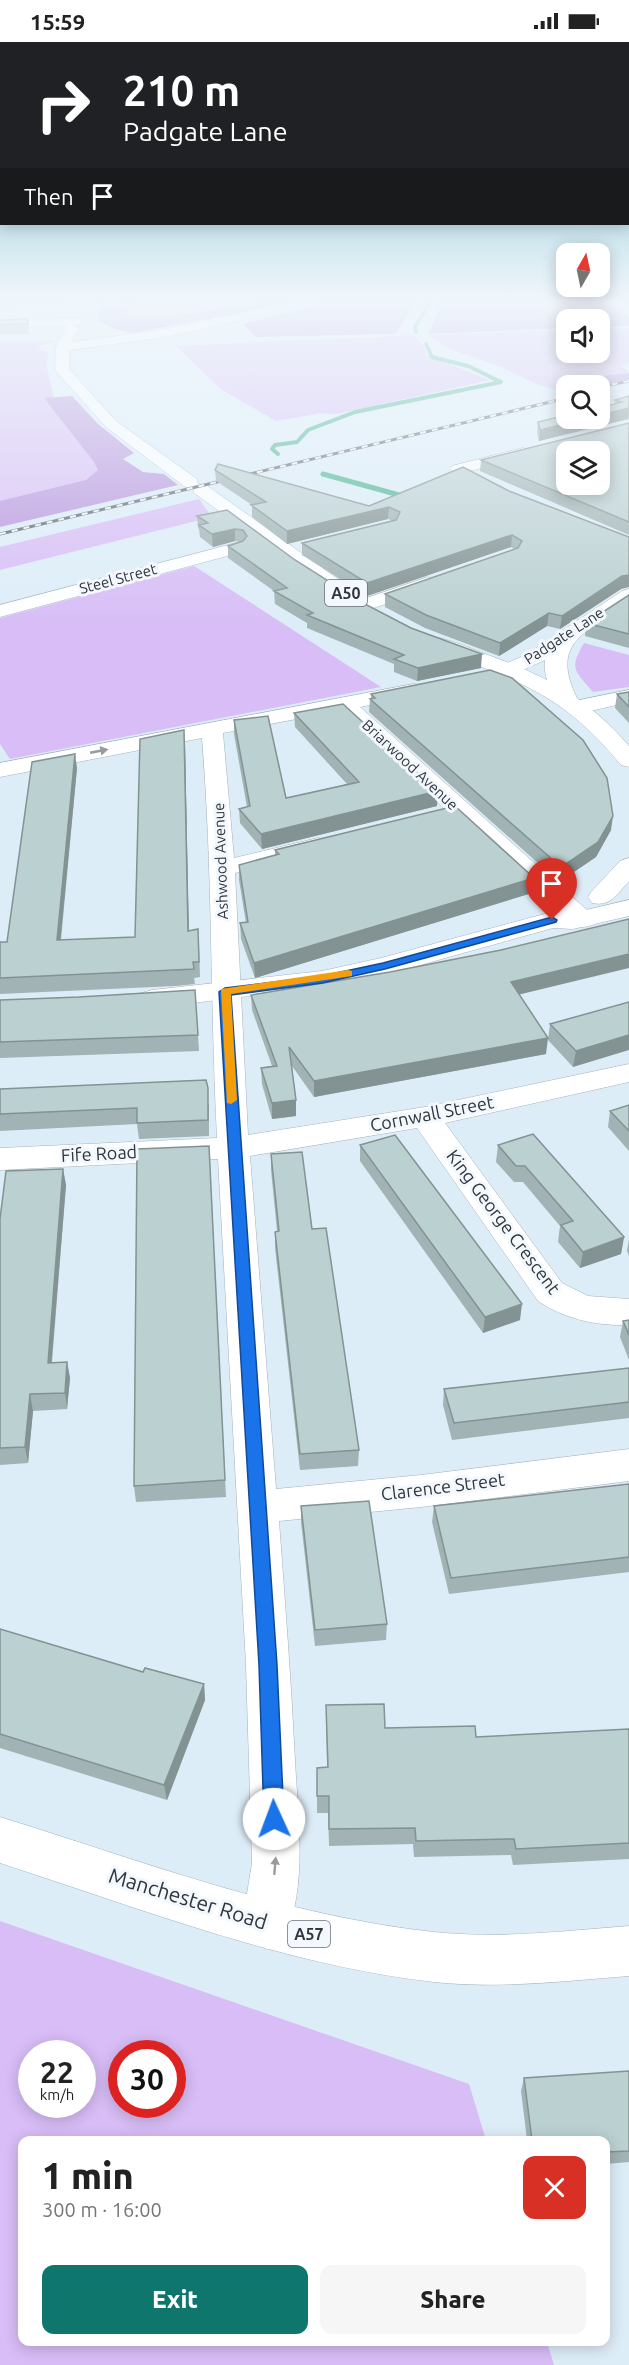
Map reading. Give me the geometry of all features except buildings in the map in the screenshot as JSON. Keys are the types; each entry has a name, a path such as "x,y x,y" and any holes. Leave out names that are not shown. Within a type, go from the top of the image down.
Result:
{"street":[{"name":"A50","path":"99,410 111,424 285,552 385,617"},
{"path":"487,483 458,469 538,449"},
{"path":"285,552 310,545"},
{"name":"Steel Street","path":"0,611 236,548"},
{"path":"365,606 447,577"},
{"name":"Padgate Lane","path":"507,670 533,658 629,595"},
{"path":"570,634 556,654 553,665 572,703 629,696"},
{"path":"419,635 507,670"},
{"path":"476,679 507,670"},
{"name":"Padgate Lane","path":"507,670 572,703 629,760"},
{"path":"0,770 434,686"},
{"name":"Briarwood Avenue","path":"344,704 448,813 568,915"},
{"name":"Ashwood Avenue","path":"212,730 220,810 225,992 268,1665 276,1863 267,1924"},
{"path":"220,869 345,838"},
{"path":"601,897 629,866"},
{"path":"568,915 601,897 629,890"},
{"path":"123,1000 225,992 322,979 385,966 568,915 629,908"},
{"name":"Cornwall Street","path":"234,1148 425,1117 629,1073"},
{"name":"King George Crescent","path":"425,1117 550,1292 564,1302 581,1308 598,1312 629,1312"},
{"name":"Fife Road","path":"0,1159 234,1148"},
{"name":"Clarence Street","path":"258,1507 421,1491 629,1465"},
{"name":"Manchester Road","path":"0,1840 267,1924 349,1944 436,1957 519,1960 629,1952"}],"shaded area":[{"path":"0,410 66,410 122,465 87,485 0,507"},
{"path":"54,410 85,410 98,424 134,453 123,459 143,472 164,474 178,485 0,527 0,501 86,480 98,470"},
{"path":"258,410 353,410 337,414 321,413 276,421"},
{"path":"199,499 212,517 0,570 0,547"},
{"path":"194,566 381,687 10,759 0,744 0,618"},
{"path":"584,643 629,655 629,687 593,692 581,679 575,664"},
{"path":"0,1921 469,2084 485,2136 18,2136 18,2346 548,2346 554,2365 0,2365"}],"waterway":[{"path":"278,454 272,449 275,445 297,442 308,430 363,410"},
{"path":"323,474 410,498"}],"railway":[{"path":"0,534 515,410"}],"slow traffic":[{"path":"231,1100 225,992 348,974"}],"route":[{"path":"274,1819 268,1665 225,992 322,979 385,966 552,920"}]}
